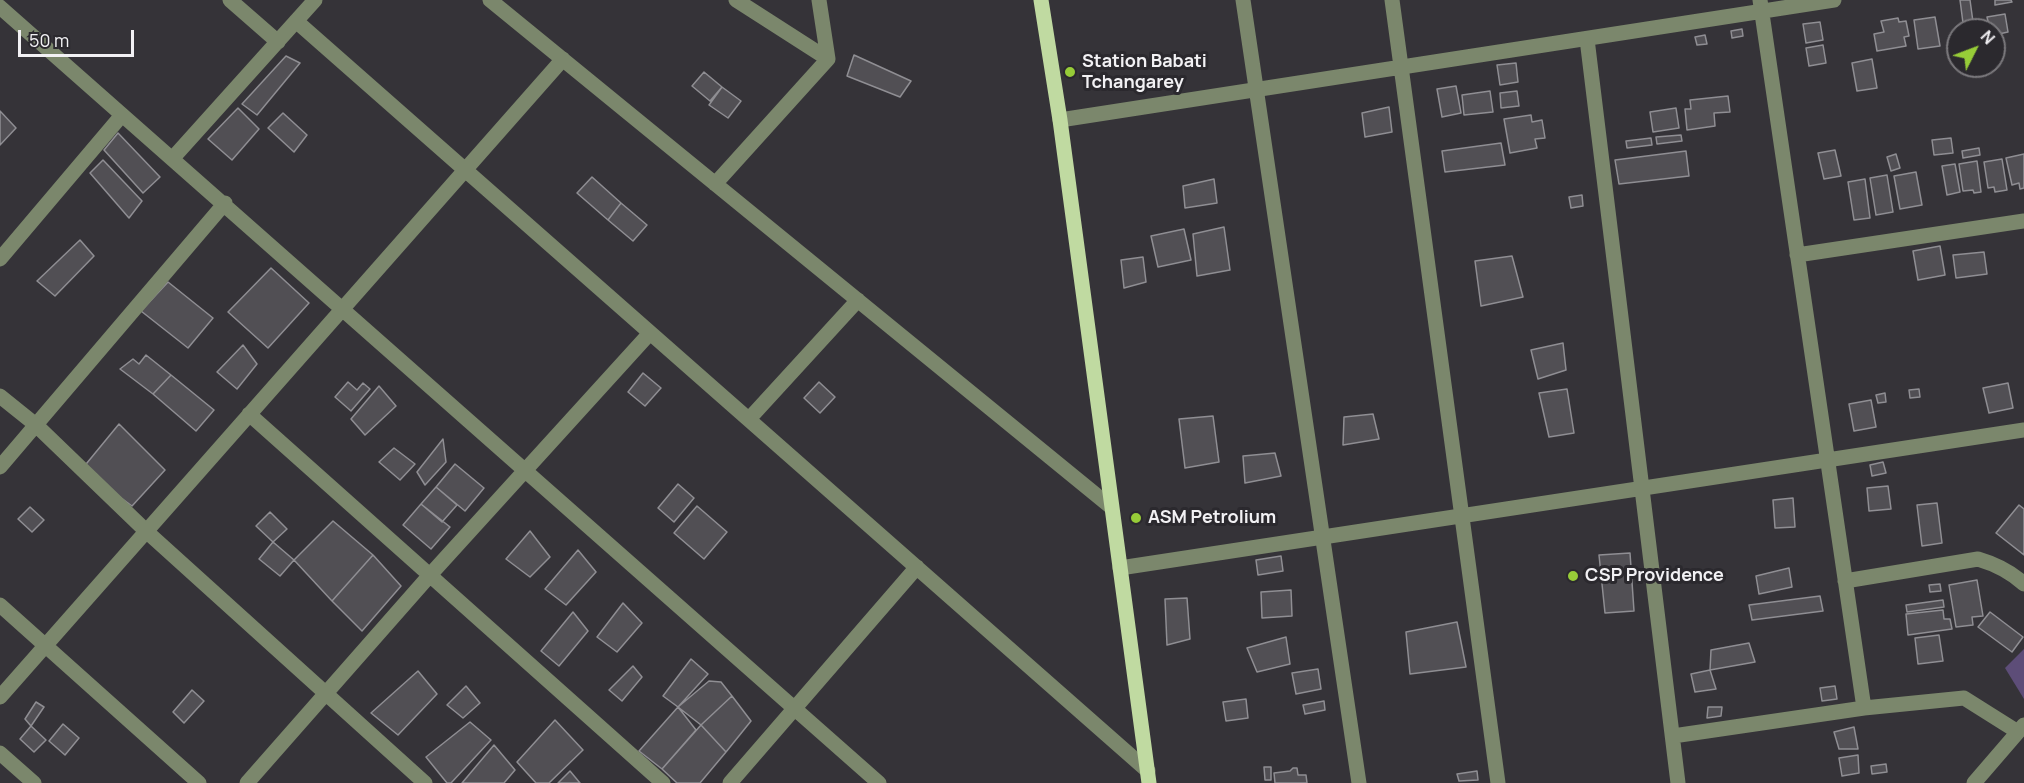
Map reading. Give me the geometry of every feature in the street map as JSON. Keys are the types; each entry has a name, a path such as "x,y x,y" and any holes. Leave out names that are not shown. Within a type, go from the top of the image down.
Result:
{"main road":[{"path":"1041,0 1060,120 1148,777"}],"street":[{"path":"230,0 278,42"},
{"path":"172,159 315,0"},
{"path":"490,0 507,7 562,59 1111,507"},
{"path":"736,0 828,59"},
{"path":"819,0 828,59"},
{"path":"1243,0 1359,783"},
{"path":"1392,0 1498,783"},
{"path":"1060,120 1587,39 1761,6 1834,0"},
{"path":"1761,6 1864,708"},
{"path":"0,7 879,783"},
{"path":"296,21 917,567 1148,777"},
{"path":"1587,39 1678,783"},
{"path":"0,697 562,59"},
{"path":"715,184 828,59"},
{"path":"0,259 122,115"},
{"path":"0,467 225,204"},
{"path":"1797,255 2024,221"},
{"path":"748,419 858,300"},
{"path":"247,783 430,575 650,333"},
{"path":"0,396 36,425 146,531 425,783"},
{"path":"249,414 663,783"},
{"path":"1120,568 2024,430"},
{"path":"1845,581 1978,560 1992,563 2016,576 2024,584"},
{"path":"730,783 917,567"},
{"path":"0,605 199,783"},
{"path":"1673,736 1864,708 1964,698 2021,729 1974,783"},
{"path":"0,753 34,783"}],"shaded area":[{"path":"2024,649 2024,699 2005,668"}],"building":[{"path":"1960,0 1970,0 1972,18 1962,18"},
{"path":"1995,0 2011,0 2012,2 1995,5"},
{"path":"2005,14 2006,18 1987,18"},
{"path":"1935,17 1940,46 1918,49 1914,20"},
{"path":"1898,18 1899,22 1906,21 1909,36 1904,37 1906,46 1877,51 1874,34 1884,32 1881,21"},
{"path":"1820,22 1823,40 1806,43 1803,24"},
{"path":"1742,29 1743,36 1732,38 1731,31"},
{"path":"1705,35 1707,44 1697,45 1695,37"},
{"path":"1823,45 1826,63 1809,66 1806,48"},
{"path":"854,55 911,81 900,97 847,76"},
{"path":"286,56 300,63 257,115 242,104"},
{"path":"1872,59 1877,88 1857,91 1852,63"},
{"path":"1516,63 1518,82 1500,85 1497,65"},
{"path":"704,72 722,87 710,101 692,86"},
{"path":"1456,86 1461,113 1442,117 1437,89"},
{"path":"722,87 741,101 728,118 709,105"},
{"path":"1490,91 1493,112 1464,115 1462,95"},
{"path":"1517,91 1519,106 1501,108 1500,93"},
{"path":"1728,96 1730,112 1714,113 1715,126 1687,130 1685,109 1691,109 1690,100"},
{"path":"1389,107 1392,132 1365,137 1362,113"},
{"path":"238,108 259,129 232,160 208,139"},
{"path":"1676,108 1679,128 1653,132 1650,112"},
{"path":"0,111 16,128 0,145"},
{"path":"283,113 307,135 294,152 268,128"},
{"path":"1531,115 1532,122 1542,120 1545,138 1535,139 1537,148 1510,153 1504,119"},
{"path":"118,133 160,177 143,193 104,150"},
{"path":"1681,135 1682,141 1657,144 1656,137"},
{"path":"1651,138 1652,145 1627,148 1626,141"},
{"path":"1951,138 1953,153 1934,155 1932,140"},
{"path":"1501,143 1505,165 1445,172 1442,151"},
{"path":"1979,148 1980,155 1963,158 1962,151"},
{"path":"1835,150 1841,176 1824,179 1818,153"},
{"path":"1686,151 1689,176 1619,184 1615,160"},
{"path":"1896,154 1900,168 1891,171 1887,157"},
{"path":"2024,154 2024,188 2020,189 2019,183 2012,185 2006,158"},
{"path":"2002,159 2007,190 1995,192 1994,187 1988,188 1984,162"},
{"path":"103,160 142,201 129,218 90,173"},
{"path":"1977,161 1981,192 1963,191 1959,164"},
{"path":"1955,164 1960,192 1947,195 1942,166"},
{"path":"1916,172 1922,205 1900,209 1894,176"},
{"path":"1887,175 1893,212 1876,215 1870,178"},
{"path":"592,177 621,203 608,220 577,193"},
{"path":"1214,179 1217,203 1185,208 1183,186"},
{"path":"1865,179 1870,218 1854,220 1848,182"},
{"path":"1582,195 1583,206 1571,208 1569,197"},
{"path":"621,203 647,225 633,241 608,220"},
{"path":"1224,227 1230,270 1197,276 1193,234"},
{"path":"1184,229 1191,260 1158,267 1151,236"},
{"path":"80,240 94,256 55,296 37,281"},
{"path":"1940,246 1945,275 1918,280 1913,251"},
{"path":"1984,252 1987,274 1956,278 1953,255"},
{"path":"1512,256 1523,297 1481,306 1475,261"},
{"path":"1143,257 1146,282 1124,288 1121,260"},
{"path":"271,268 309,303 268,348 228,312"},
{"path":"168,282 213,318 188,348 141,311"},
{"path":"1563,343 1566,370 1538,379 1531,350"},
{"path":"243,345 257,364 237,389 217,372"},
{"path":"146,355 171,375 153,394 120,369 133,359 139,364"},
{"path":"643,373 661,388 645,406 628,392"},
{"path":"171,375 214,410 196,431 153,394"},
{"path":"348,382 357,390 363,383 370,389 351,411 335,397"},
{"path":"819,382 835,397 820,413 804,398"},
{"path":"2008,383 2013,408 1989,413 1983,388"},
{"path":"379,386 396,406 365,435 351,419"},
{"path":"1567,389 1574,433 1549,437 1539,393"},
{"path":"1919,389 1920,397 1910,398 1909,390"},
{"path":"1885,393 1886,402 1878,403 1876,395"},
{"path":"1871,400 1876,427 1854,431 1849,404"},
{"path":"1373,414 1379,439 1343,445 1344,417"},
{"path":"1213,416 1219,462 1185,468 1179,419"},
{"path":"119,424 165,470 132,506 82,469"},
{"path":"443,439 446,462 425,485 417,472"},
{"path":"394,448 415,464 400,480 379,462"},
{"path":"1275,453 1281,476 1245,483 1243,456"},
{"path":"1883,462 1886,473 1872,476 1870,465"},
{"path":"455,464 484,488 465,511 436,487"},
{"path":"678,484 694,498 674,522 658,508"},
{"path":"1888,486 1891,509 1869,511 1867,488"},
{"path":"436,487 457,505 442,522 421,504"},
{"path":"1793,498 1795,527 1775,528 1773,500"},
{"path":"1937,503 1942,543 1922,546 1917,505"},
{"path":"421,504 450,527 431,549 403,525"},
{"path":"2019,505 2024,509 2024,555 1996,533"},
{"path":"697,506 727,532 704,559 674,533"},
{"path":"30,507 44,520 32,532 18,519"},
{"path":"270,512 287,529 273,542 256,526"},
{"path":"333,521 373,555 332,601 294,560"},
{"path":"530,531 550,557 530,577 506,559"},
{"path":"273,542 294,560 280,576 259,559"},
{"path":"578,550 596,572 566,605 545,589"},
{"path":"1630,553 1634,611 1605,613 1599,555"},
{"path":"373,555 401,586 362,631 332,601"},
{"path":"1281,556 1283,571 1258,575 1256,560"},
{"path":"1789,568 1792,587 1759,594 1756,576"},
{"path":"1977,580 1983,616 1972,617 1973,625 1956,627 1949,585"},
{"path":"1940,584 1941,591 1930,592 1929,585"},
{"path":"1291,590 1292,616 1262,618 1261,592"},
{"path":"1820,596 1823,611 1752,620 1749,605"},
{"path":"1187,598 1190,639 1167,645 1165,599"},
{"path":"1943,600 1944,607 1907,612 1906,605"},
{"path":"623,603 642,623 617,652 597,637"},
{"path":"1943,610 1944,619 1950,619 1952,629 1908,635 1906,614"},
{"path":"573,612 588,631 559,666 541,651"},
{"path":"1990,612 2023,637 2012,652 1978,627"},
{"path":"1457,622 1466,667 1410,674 1406,632"},
{"path":"1939,635 1943,661 1918,664 1915,638"},
{"path":"1286,637 1290,664 1257,672 1247,648"},
{"path":"1749,643 1755,662 1710,670 1711,650"},
{"path":"691,659 708,674 678,707 663,696"},
{"path":"633,666 642,677 622,701 609,690"},
{"path":"1318,669 1321,689 1296,694 1292,673"},
{"path":"1710,670 1716,689 1695,692 1691,674"},
{"path":"418,671 437,694 398,735 371,713"},
{"path":"709,681 721,682 732,696 701,725 678,707"},
{"path":"466,686 480,703 463,718 447,705"},
{"path":"1835,686 1837,699 1822,701 1820,688"},
{"path":"192,690 204,701 184,723 173,712"},
{"path":"732,696 751,721 726,752 701,725"},
{"path":"1246,699 1248,718 1226,721 1223,702"},
{"path":"1324,701 1325,710 1305,714 1303,705"},
{"path":"36,702 44,707 31,726 25,719"},
{"path":"678,707 696,730 662,769 639,751"},
{"path":"1708,707 1722,707 1721,716 1707,718"},
{"path":"555,720 583,750 549,783 536,783 517,762"},
{"path":"470,722 491,740 451,783 447,783 426,757"},
{"path":"63,724 79,738 65,755 49,741"},
{"path":"701,725 726,752 700,783 677,783 662,769"},
{"path":"31,726 46,740 34,752 20,739"},
{"path":"1854,727 1858,749 1839,749 1834,732"},
{"path":"494,745 515,770 504,783 462,783"},
{"path":"1858,755 1859,773 1842,776 1839,758"},
{"path":"1886,764 1887,772 1872,774 1871,766"},
{"path":"1264,767 1271,767 1271,780 1265,780"},
{"path":"1297,768 1298,775 1306,775 1307,783 1275,783 1274,773 1290,771"},
{"path":"570,771 580,783 558,783"},
{"path":"1477,771 1478,780 1459,781 1457,774"}],"place":[{"name":"Station Babati Tchangarey","path":"1070,72"},
{"name":"ASM Petrolium","path":"1136,518"},
{"name":"CSP Providence","path":"1573,576"}]}
